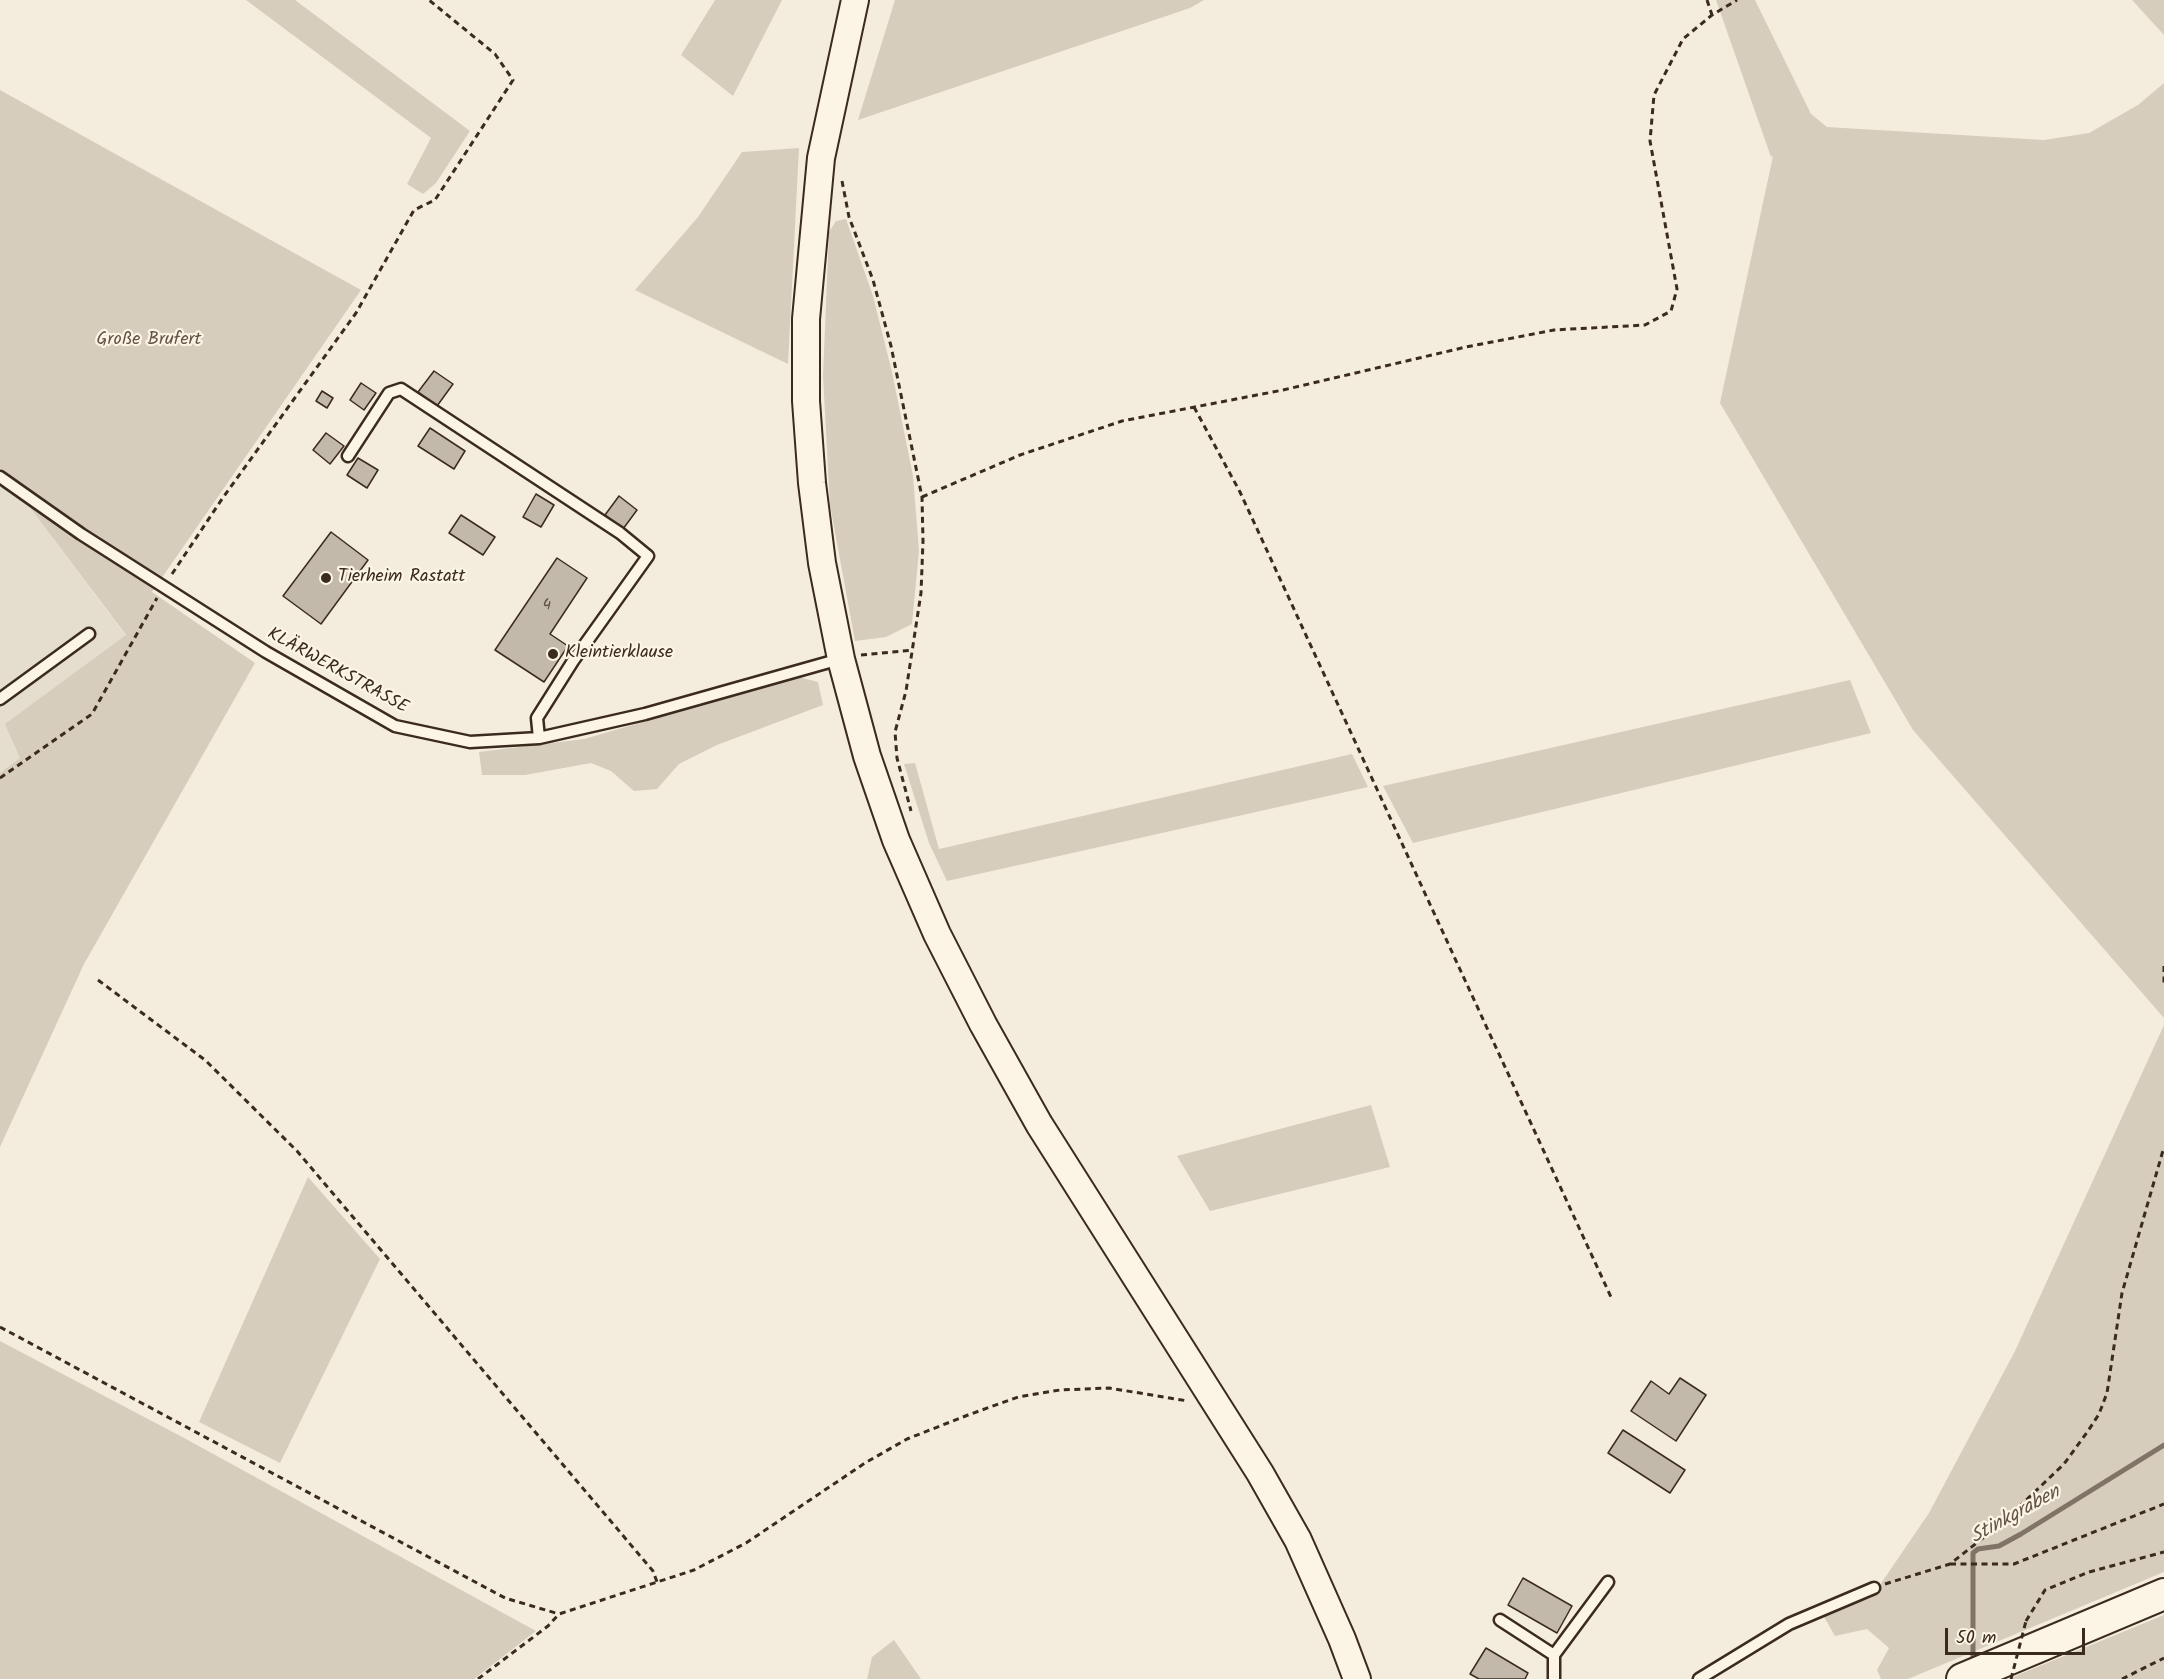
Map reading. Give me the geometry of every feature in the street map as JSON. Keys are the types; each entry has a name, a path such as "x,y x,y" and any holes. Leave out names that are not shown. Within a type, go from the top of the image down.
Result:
{"main road":[{"path":"1962,1679 2164,1594"}],"street":[{"path":"855,0 821,158 806,319 807,401 812,483 822,563 841,659 867,756 892,830 937,934 983,1024 1039,1124 1260,1473 1298,1540 1342,1639 1357,1679"}],"lane":[{"path":"348,456 389,393 401,389 611,527 648,556 573,661 537,718 539,738"},
{"name":"KLÄRWERKSTRASSE","path":"0,477 81,534 266,652 395,726 470,742 539,738 645,714 841,659"},
{"path":"0,699 90,633"},
{"path":"1554,1679 1554,1655 1608,1582"},
{"path":"1699,1679 1789,1624 1874,1588"},
{"path":"1500,1620 1554,1655"}],"path":[{"path":"0,778 92,714 164,586 222,499 356,313 414,210 435,200 513,80 495,54 429,0"},
{"path":"1707,0 1712,15"},
{"path":"922,497 1020,455 1122,421 1283,390 1466,346 1554,330 1645,325 1671,311 1677,289 1650,141 1654,95 1683,39 1712,15 1737,0"},
{"path":"843,171 842,181 849,217 873,280 891,346 922,497 921,593 906,691 896,732 897,758 914,820"},
{"path":"1194,407 1244,502 1611,1297"},
{"path":"841,659 875,652 913,650"},
{"path":"2164,966 2164,984"},
{"path":"98,980 205,1060 297,1151 645,1562 657,1582"},
{"path":"1874,1588 1950,1564 2002,1523 2064,1464 2099,1414 2107,1393 2122,1293 2164,1147"},
{"path":"0,1327 505,1598 559,1614"},
{"path":"478,1679 548,1626 559,1614 694,1570 746,1543 865,1463 907,1439 1018,1397 1060,1390 1109,1388 1193,1401 1214,1399"},
{"path":"1950,1564 1979,1566 2014,1564 2164,1504"},
{"path":"2012,1679 2026,1621 2045,1590 2090,1572 2164,1552"},
{"path":"2122,1679 2164,1658"}],"shaded area":[{"path":"0,468 126,636 6,724 21,758 0,773"}],"green space":[{"path":"246,0 295,0 470,131 436,183 423,194 407,184 431,138"},
{"path":"715,0 782,0 733,96 681,55"},
{"path":"895,0 1204,0 1190,8 858,120"},
{"path":"1716,0 1755,0 1811,114 1827,127 2044,140 2089,133 2138,105 2164,83 2164,1018 1913,730 1720,403 1773,156 1771,157"},
{"path":"2132,0 2164,0 2164,35"},
{"name":"Große Brufert","path":"0,90 361,290 152,592 255,663 84,964 0,1147 0,773 20,758 5,724 126,635 0,468"},
{"path":"799,148 788,364 635,290 698,217 742,152"},
{"path":"846,219 873,296 892,372 913,476 919,551 912,624 886,637 855,641 830,505 823,376 829,232 836,221"},
{"path":"799,677 818,682 823,705 717,745 679,764 657,789 634,791 611,771 591,763 525,775 482,775 479,752 584,739"},
{"path":"1850,680 1871,733 1413,843 1383,786"},
{"path":"1352,754 1368,787 947,881 929,843 904,764 915,763 939,849"},
{"path":"2164,1025 2164,1572 1908,1679 1881,1679 1877,1670 1889,1648 1867,1629 1835,1636 1823,1615 1871,1598 1929,1513 2015,1351"},
{"path":"1371,1105 1390,1167 1210,1211 1177,1156"},
{"path":"308,1177 380,1259 280,1463 199,1422"},
{"path":"0,1341 186,1439 536,1631 474,1679 0,1679"},
{"path":"2164,1615 2164,1679 2008,1679"},
{"path":"894,1640 921,1679 867,1679 872,1657"}],"building":[{"path":"434,371 453,384 437,406 418,392"},
{"path":"361,383 376,393 364,410 350,400"},
{"path":"322,391 333,398 327,408 316,401"},
{"path":"430,428 465,451 454,469 418,446"},
{"path":"326,433 344,446 330,464 313,450"},
{"path":"358,458 378,470 367,488 347,475"},
{"path":"536,494 554,505 541,527 523,517"},
{"path":"619,496 637,510 623,529 605,515"},
{"path":"461,515 495,537 483,555 449,533"},
{"name":"Tierheim Rastatt","path":"331,532 368,560 321,624 283,596"},
{"path":"557,558 587,578 550,634 568,646 544,682 495,650"},
{"path":"1680,1378 1706,1395 1676,1441 1631,1411 1651,1381 1669,1394"},
{"path":"1623,1430 1685,1470 1670,1493 1608,1453"},
{"path":"1523,1578 1572,1606 1557,1633 1508,1605"},
{"path":"1486,1648 1528,1673 1525,1679 1479,1679 1470,1674"}],"waterway":[{"name":"Stinkgraben","path":"1973,1662 1973,1553 1978,1549 1999,1546 2021,1534 2164,1445"}],"place":[{"name":"Tierheim Rastatt","path":"326,578"},
{"name":"Kleintierklause","path":"553,654"}]}
